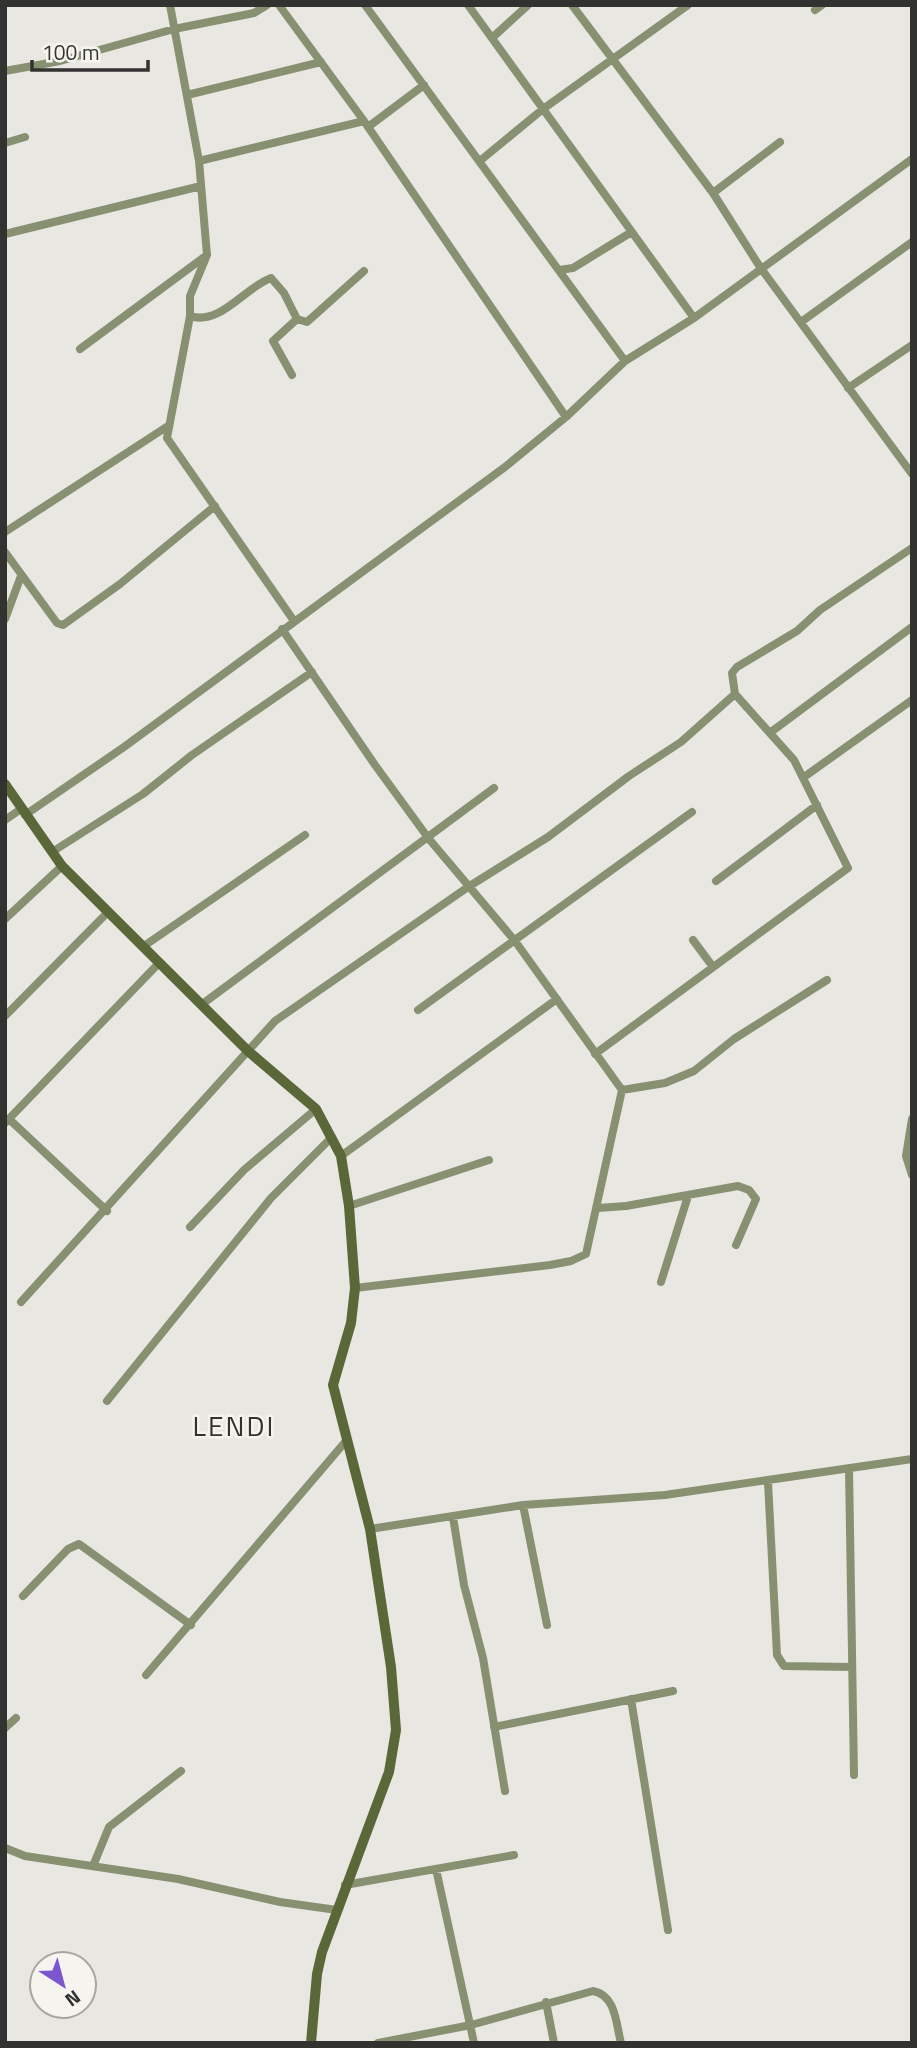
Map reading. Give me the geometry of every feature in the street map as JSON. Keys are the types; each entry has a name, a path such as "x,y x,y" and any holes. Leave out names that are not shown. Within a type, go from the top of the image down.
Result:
{"main road":[{"path":"5,784 62,866 248,1051 316,1109 341,1156 349,1206 355,1288 351,1323 333,1385 370,1530 391,1667 395,1748 345,1885 317,1974 311,2043"}],"street":[{"path":"170,5 199,161 207,255 190,296 190,316 167,438 294,621"},
{"path":"5,71 60,61 174,29 254,13 267,5"},
{"path":"279,5 366,124 566,417"},
{"path":"365,5 481,160 625,361"},
{"path":"468,5 630,233 694,318"},
{"path":"492,38 528,5"},
{"path":"572,5 713,193 760,267 912,474"},
{"path":"481,160 542,109 688,5"},
{"path":"187,95 321,62"},
{"path":"199,161 366,124 424,85"},
{"path":"5,143 25,137"},
{"path":"713,193 780,142"},
{"path":"5,820 23,812 124,747 505,467 566,417 625,361 694,318 760,267 912,159"},
{"path":"5,234 201,186"},
{"path":"559,270 573,268 630,233"},
{"path":"801,322 912,242"},
{"path":"80,349 207,255"},
{"path":"190,316 201,320 220,313 257,285 271,278 284,293 297,319 307,322 364,271"},
{"path":"292,374 273,341 297,319"},
{"path":"848,388 912,345"},
{"path":"5,532 168,426"},
{"path":"5,552 57,624 63,625 120,584 215,506"},
{"path":"595,1054 848,868 804,777 771,732 735,694 732,673 737,667 797,631 820,610 912,548"},
{"path":"5,619 21,576"},
{"path":"771,732 912,627"},
{"path":"282,629 429,839 515,941 622,1090 586,1254 571,1261 355,1288"},
{"path":"52,852 143,794 191,755 312,672"},
{"path":"21,1302 107,1211 179,1125 275,1021 468,887 548,837 681,742 735,694"},
{"path":"804,777 912,700"},
{"path":"201,1005 429,839 494,788"},
{"path":"716,881 817,805"},
{"path":"418,1010 692,812"},
{"path":"144,946 306,835"},
{"path":"5,919 62,866"},
{"path":"5,1016 108,912"},
{"path":"693,940 713,967"},
{"path":"107,1211 7,1121 159,963"},
{"path":"622,1090 665,1083 694,1071 734,1039 827,980"},
{"path":"341,1156 557,999"},
{"path":"190,1227 244,1170 316,1109"},
{"path":"912,1119 906,1156 912,1175"},
{"path":"107,1401 271,1198 332,1137"},
{"path":"349,1206 489,1160"},
{"path":"598,1208 688,1196 738,1186 754,1194 754,1206 736,1245"},
{"path":"661,1282 688,1196"},
{"path":"146,1675 346,1441"},
{"path":"370,1530 523,1505 664,1495 912,1460"},
{"path":"849,1468 854,1775"},
{"path":"768,1482 777,1655 784,1666 852,1667"},
{"path":"523,1505 547,1625"},
{"path":"453,1517 464,1586 478,1634 505,1791"},
{"path":"23,1596 68,1549 79,1544 191,1625"},
{"path":"494,1727 673,1691"},
{"path":"631,1699 668,1930"},
{"path":"5,1728 16,1718"},
{"path":"93,1866 109,1827 181,1771"},
{"path":"5,1848 25,1856 178,1879 280,1902 337,1910"},
{"path":"345,1885 514,1855"},
{"path":"436,1869 474,2043"},
{"path":"378,2043 471,2025 593,1991 601,1992 611,2003 621,2043"},
{"path":"546,2002 554,2043"}],"district":[{"name":"LENDI","path":"234,1426"}]}
